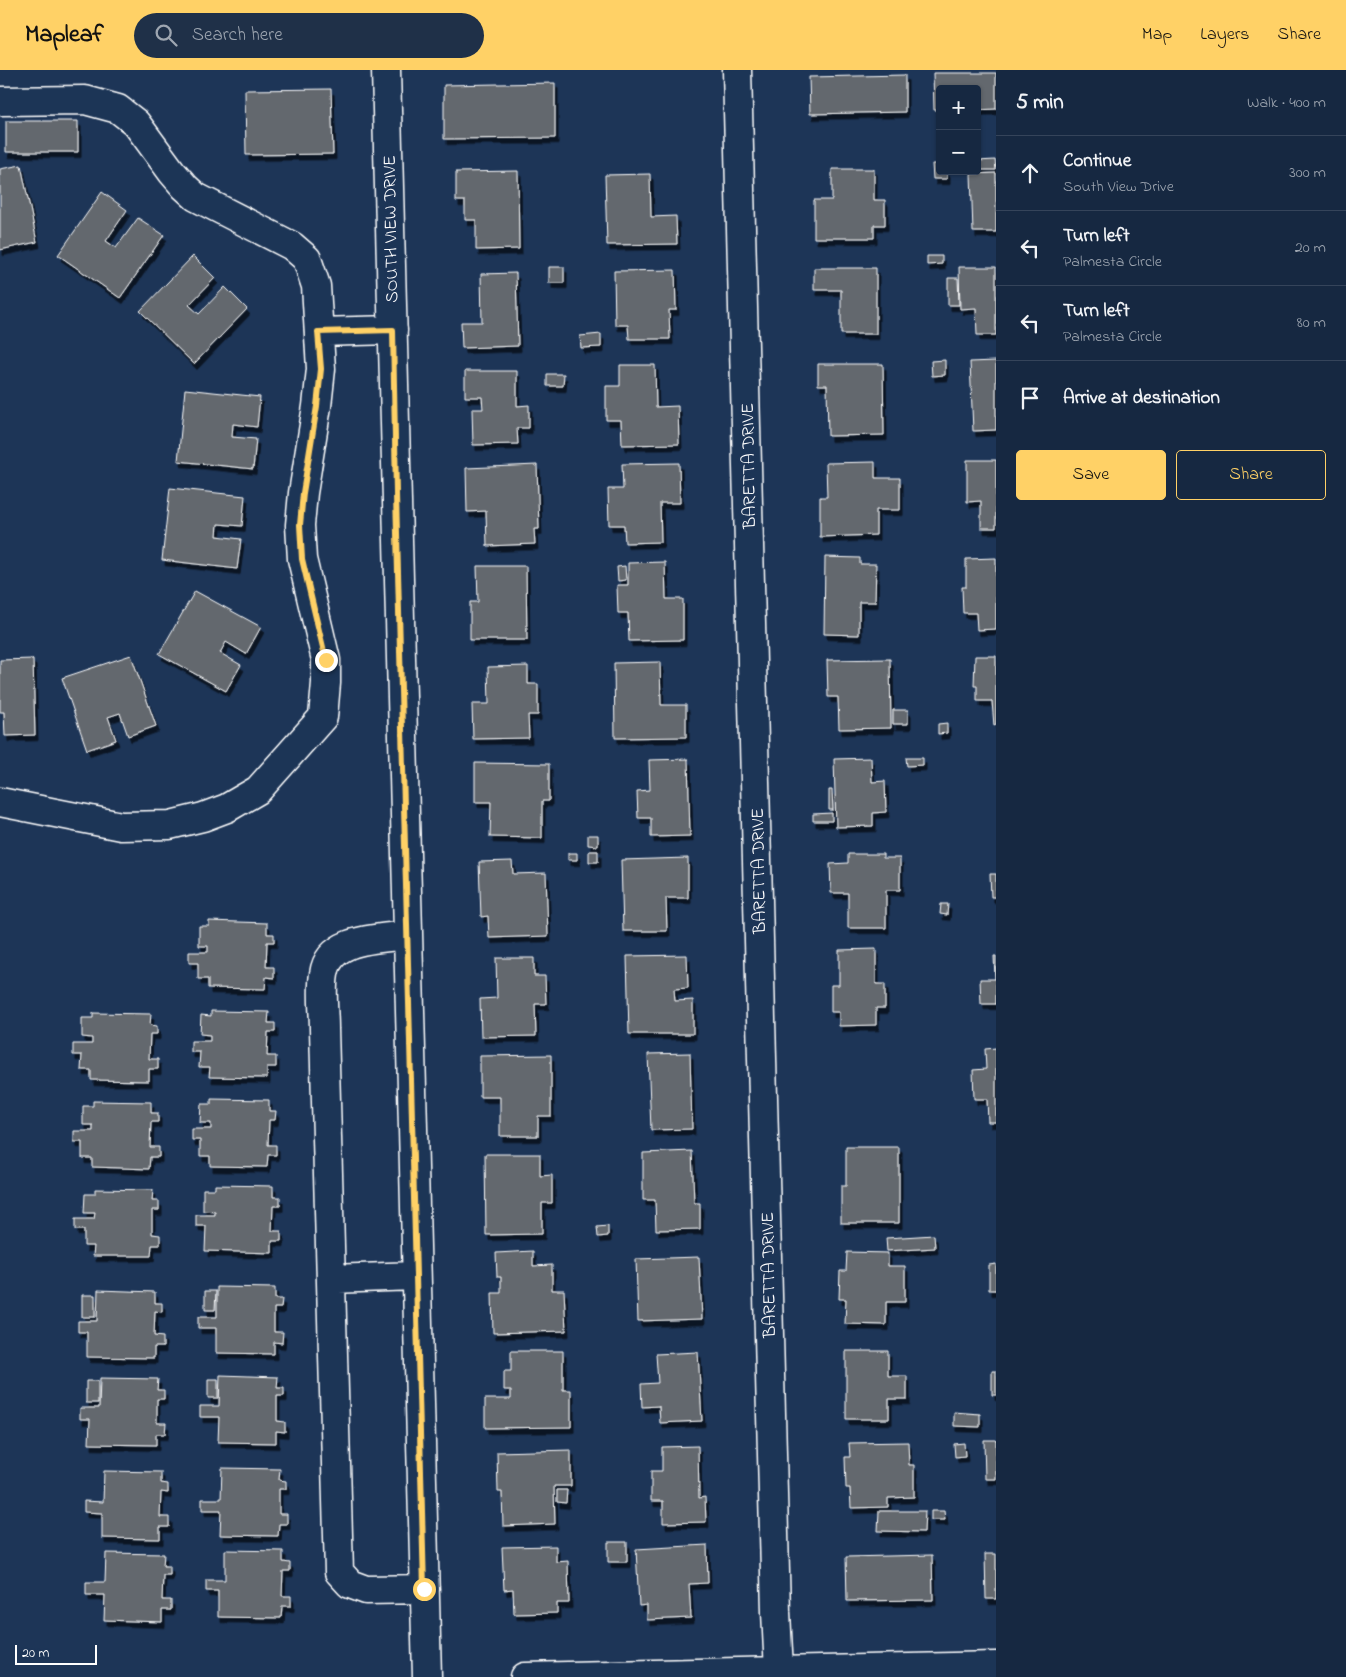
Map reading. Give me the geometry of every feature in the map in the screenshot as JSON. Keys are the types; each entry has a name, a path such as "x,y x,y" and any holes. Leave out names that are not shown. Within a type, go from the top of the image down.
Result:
{"street":[{"name":"SOUTH VIEW DRIVE","path":"386,70 427,1677"},
{"name":"BARETTA DRIVE","path":"737,70 779,1671"},
{"path":"0,101 85,100 118,109 136,123 184,187 196,197 292,246 307,259 316,286 321,369 300,525 302,559 326,660 323,717 258,790 227,808 203,817 170,825 122,826 0,802"},
{"path":"318,332 393,330"},
{"path":"408,935 364,941 341,947 329,958 324,974 330,1279 339,1572 350,1584 366,1590 424,1589"},
{"path":"330,1279 416,1276"},
{"path":"525,1677 996,1666"}],"building":[{"path":"933,73 996,73 996,109 981,110 981,85 936,85 936,110 934,110"},
{"path":"905,75 905,112 810,114 809,77"},
{"path":"555,83 555,138 444,139 444,85"},
{"path":"331,89 333,154 246,155 245,90"},
{"path":"6,121 78,121 78,152 6,152"},
{"path":"995,160 996,170 981,170 981,161"},
{"path":"932,164 936,164 936,175 947,175 947,179 933,179"},
{"path":"21,165 37,242 0,250 0,169"},
{"path":"832,169 874,169 874,200 885,200 885,225 874,225 874,238 814,238 814,200 832,200"},
{"path":"518,171 519,249 476,250 476,220 465,220 465,201 456,201 456,172"},
{"path":"996,173 996,232 973,232 971,175"},
{"path":"650,174 651,217 676,216 677,244 607,245 605,175"},
{"path":"102,192 127,210 106,241 116,248 138,218 164,235 120,298 58,255"},
{"path":"193,256 215,278 189,305 199,314 225,287 247,309 194,364 140,311"},
{"path":"927,256 942,256 942,264 927,265"},
{"path":"549,267 564,267 564,283 549,283"},
{"path":"959,267 996,267 996,335 977,335 976,308 960,309"},
{"path":"814,268 876,268 876,334 841,334 841,290 814,290"},
{"path":"675,270 676,310 669,310 670,339 629,339 628,325 615,325 614,271"},
{"path":"516,273 518,346 462,348 461,322 482,322 481,274"},
{"path":"948,278 958,278 959,305 948,305"},
{"path":"601,334 601,347 581,348 580,336"},
{"path":"945,360 945,375 932,376 931,361"},
{"path":"996,361 996,430 973,431 970,362"},
{"path":"818,364 883,364 884,435 828,436 827,385 818,385"},
{"path":"620,365 655,365 656,407 678,406 679,444 622,445 621,420 606,420 606,386 620,386"},
{"path":"465,371 517,371 517,406 529,405 529,428 517,428 518,444 473,445 472,409 483,409 482,397 465,397"},
{"path":"547,374 564,374 563,386 547,386"},
{"path":"185,389 260,397 257,427 233,424 232,437 256,439 253,469 178,461"},
{"path":"967,460 996,460 996,528 981,528 981,501 967,502"},
{"path":"875,462 875,478 900,478 900,510 876,510 876,535 820,537 820,497 827,497 826,463"},
{"path":"679,463 680,503 660,503 661,542 625,543 624,525 609,525 608,489 623,489 622,464"},
{"path":"537,465 539,529 534,529 535,544 487,546 486,511 467,512 466,468"},
{"path":"170,488 245,496 242,526 218,524 217,536 241,539 237,569 162,560"},
{"path":"825,557 860,558 860,564 876,564 875,602 859,602 859,635 824,634"},
{"path":"996,558 996,629 977,630 976,613 963,613 962,587 966,587 966,559"},
{"path":"665,562 666,599 683,599 683,640 629,641 628,613 618,613 617,585 628,585 628,563"},
{"path":"477,566 526,566 527,640 470,640 470,602 478,602"},
{"path":"625,566 626,580 618,581 617,567"},
{"path":"195,591 261,627 246,654 226,642 220,653 241,665 226,691 159,654"},
{"path":"131,655 156,726 128,736 120,713 108,717 116,740 87,750 62,678"},
{"path":"975,656 996,656 996,725 994,726 992,701 977,701 977,686 974,686"},
{"path":"33,659 35,735 5,736 4,712 0,712 0,660"},
{"path":"890,659 891,728 839,729 838,697 828,697 827,660"},
{"path":"660,662 661,705 686,705 686,737 615,738 614,663"},
{"path":"528,666 528,684 538,684 538,715 528,715 529,738 473,739 472,704 489,704 488,667"},
{"path":"893,710 908,710 908,724 893,724"},
{"path":"947,723 947,733 938,734 938,724"},
{"path":"871,758 872,782 885,781 886,812 873,813 873,826 836,827 834,759"},
{"path":"906,758 923,758 923,765 907,766"},
{"path":"688,759 690,836 651,837 651,818 638,818 637,791 650,790 649,760"},
{"path":"475,763 549,764 549,801 542,801 542,838 490,837 491,802 475,802"},
{"path":"829,790 832,790 833,810 829,810"},
{"path":"832,813 832,821 813,821 813,814"},
{"path":"588,835 598,835 598,846 588,845"},
{"path":"589,851 598,851 598,862 589,862"},
{"path":"568,853 577,853 577,860 568,860"},
{"path":"848,854 883,854 883,858 900,858 900,890 886,890 886,928 848,928 848,893 831,893 830,864 848,863"},
{"path":"688,858 688,898 666,898 667,931 623,931 621,860"},
{"path":"512,861 513,874 546,873 548,936 489,938 488,916 481,917 479,862"},
{"path":"990,874 996,874 996,897 991,897"},
{"path":"941,904 948,904 947,915 940,914"},
{"path":"209,921 267,923 267,934 274,934 274,942 267,942 266,967 274,967 274,978 266,977 265,989 208,988 208,979 198,979 198,963 189,963 189,952 208,952 208,946 199,946 199,926 209,926"},
{"path":"876,949 876,984 885,984 885,1008 876,1008 876,1025 839,1026 839,1012 831,1012 831,985 839,985 839,950"},
{"path":"687,955 688,988 674,989 675,1001 693,1000 693,1034 629,1034 627,956"},
{"path":"994,956 996,956 996,1004 981,1004 980,979 995,979"},
{"path":"496,958 534,958 534,976 545,976 546,1004 535,1004 536,1036 481,1037 480,999 497,998"},
{"path":"211,1011 269,1012 268,1023 275,1023 275,1032 268,1032 267,1056 276,1056 276,1067 267,1067 267,1078 209,1077 210,1067 199,1067 200,1052 191,1052 191,1041 210,1041 210,1035 200,1034 201,1015 211,1016"},
{"path":"93,1013 151,1014 150,1025 157,1026 157,1034 150,1034 149,1059 158,1059 158,1069 149,1069 149,1081 91,1080 91,1070 81,1070 82,1055 73,1055 73,1044 92,1044 92,1038 82,1037 82,1018 93,1018"},
{"path":"996,1048 996,1122 988,1122 987,1099 974,1099 973,1070 986,1069 985,1049"},
{"path":"690,1053 692,1129 651,1130 648,1054"},
{"path":"551,1055 551,1116 538,1116 538,1136 500,1136 500,1097 480,1097 480,1056"},
{"path":"211,1099 269,1100 269,1111 276,1111 275,1120 269,1120 268,1145 276,1145 276,1155 268,1155 267,1167 210,1166 210,1156 200,1156 200,1140 192,1140 192,1129 211,1129 211,1123 200,1123 201,1104 211,1104"},
{"path":"93,1101 151,1102 151,1113 158,1113 158,1122 151,1122 150,1147 159,1147 159,1157 150,1157 149,1169 92,1167 92,1158 82,1158 82,1142 74,1142 74,1131 93,1131 93,1125 83,1125 83,1106 93,1106"},
{"path":"846,1147 899,1147 899,1223 841,1223 841,1186 846,1186"},
{"path":"692,1151 694,1203 700,1203 700,1229 656,1230 655,1200 643,1200 643,1153"},
{"path":"485,1154 540,1154 540,1176 552,1175 552,1203 542,1203 542,1234 486,1235"},
{"path":"215,1185 273,1186 273,1197 280,1197 280,1206 273,1206 272,1231 281,1231 281,1241 272,1241 272,1253 205,1251 206,1226 196,1226 196,1215 215,1215 215,1212 203,1211 203,1189 215,1189"},
{"path":"95,1189 153,1190 152,1201 159,1201 159,1210 152,1210 152,1234 160,1235 160,1245 152,1245 151,1256 93,1256 94,1246 84,1246 84,1230 75,1230 75,1219 94,1219 95,1213 84,1213 85,1194 95,1194"},
{"path":"608,1226 608,1236 598,1237 597,1227"},
{"path":"934,1235 935,1248 887,1251 886,1238"},
{"path":"533,1251 533,1266 552,1265 552,1290 564,1290 566,1331 493,1333 492,1293 501,1293 501,1277 497,1277 496,1253"},
{"path":"847,1252 888,1253 888,1266 905,1266 905,1302 886,1302 886,1325 845,1324 846,1299 839,1299 840,1271 846,1271"},
{"path":"699,1257 702,1319 638,1321 636,1259"},
{"path":"996,1264 996,1290 989,1290 989,1265"},
{"path":"217,1287 275,1288 275,1299 282,1299 281,1308 274,1308 274,1332 283,1332 282,1343 274,1342 274,1354 216,1353 216,1328 198,1328 198,1317 217,1317"},
{"path":"98,1290 155,1292 155,1303 162,1303 162,1312 155,1311 154,1336 163,1337 163,1347 154,1347 154,1358 87,1357 87,1332 78,1332 78,1321 97,1321"},
{"path":"205,1291 216,1291 215,1310 205,1310"},
{"path":"82,1295 95,1295 95,1317 82,1317"},
{"path":"511,1351 563,1351 563,1390 571,1390 571,1427 485,1428 485,1399 511,1399 511,1390 504,1390 504,1371 511,1371"},
{"path":"846,1351 888,1351 888,1376 907,1376 907,1399 889,1399 889,1419 846,1419"},
{"path":"698,1352 702,1421 660,1423 659,1406 642,1407 641,1384 658,1383 656,1354"},
{"path":"992,1371 996,1371 996,1395 992,1395"},
{"path":"220,1375 278,1377 277,1388 284,1388 284,1396 277,1396 277,1421 285,1422 285,1432 276,1431 276,1443 218,1442 219,1417 200,1417 200,1406 219,1406"},
{"path":"100,1378 158,1379 157,1390 164,1390 164,1399 157,1399 157,1423 166,1423 165,1434 156,1434 156,1445 89,1444 90,1419 80,1419 80,1408 99,1408"},
{"path":"208,1379 218,1379 218,1398 208,1398"},
{"path":"86,1381 98,1381 98,1403 86,1403"},
{"path":"954,1412 980,1414 980,1427 954,1426"},
{"path":"984,1440 996,1440 996,1479 985,1479"},
{"path":"908,1442 909,1465 914,1465 914,1497 888,1498 888,1507 851,1508 850,1488 846,1488 845,1457 850,1457 849,1443"},
{"path":"964,1443 965,1456 955,1457 954,1444"},
{"path":"698,1446 699,1498 705,1497 706,1522 663,1523 663,1501 651,1501 651,1471 662,1471 662,1447"},
{"path":"571,1450 571,1486 554,1486 555,1524 503,1526 502,1492 498,1492 497,1452"},
{"path":"222,1468 280,1469 279,1480 286,1481 286,1489 279,1489 279,1514 287,1514 287,1524 279,1524 278,1536 220,1535 221,1510 202,1510 202,1499 221,1499"},
{"path":"104,1471 161,1472 161,1483 168,1484 168,1493 161,1492 160,1517 169,1517 169,1527 160,1527 160,1539 102,1538 102,1513 84,1512 84,1501 103,1502"},
{"path":"557,1490 567,1490 566,1503 557,1502"},
{"path":"879,1511 925,1511 924,1532 878,1531"},
{"path":"931,1511 944,1511 945,1520 931,1520"},
{"path":"608,1542 627,1542 627,1562 608,1562"},
{"path":"707,1545 708,1583 689,1584 691,1618 647,1620 647,1605 639,1606 636,1549"},
{"path":"556,1546 556,1562 568,1561 569,1603 557,1603 557,1613 514,1614 513,1589 504,1590 502,1547"},
{"path":"225,1550 283,1551 283,1562 290,1563 290,1571 283,1571 282,1596 291,1596 291,1606 282,1606 281,1618 218,1617 218,1591 206,1591 206,1580 225,1580"},
{"path":"106,1553 164,1554 163,1566 170,1566 170,1575 163,1575 162,1600 171,1600 171,1610 162,1610 162,1622 104,1620 105,1595 86,1595 86,1582 105,1582"},
{"path":"985,1554 996,1554 996,1599 986,1599"},
{"path":"932,1555 933,1600 847,1601 846,1557"}],"route":[{"path":"326,660 307,588 302,559 300,525 303,493 313,440 321,369 318,332 393,330 424,1589"}]}
